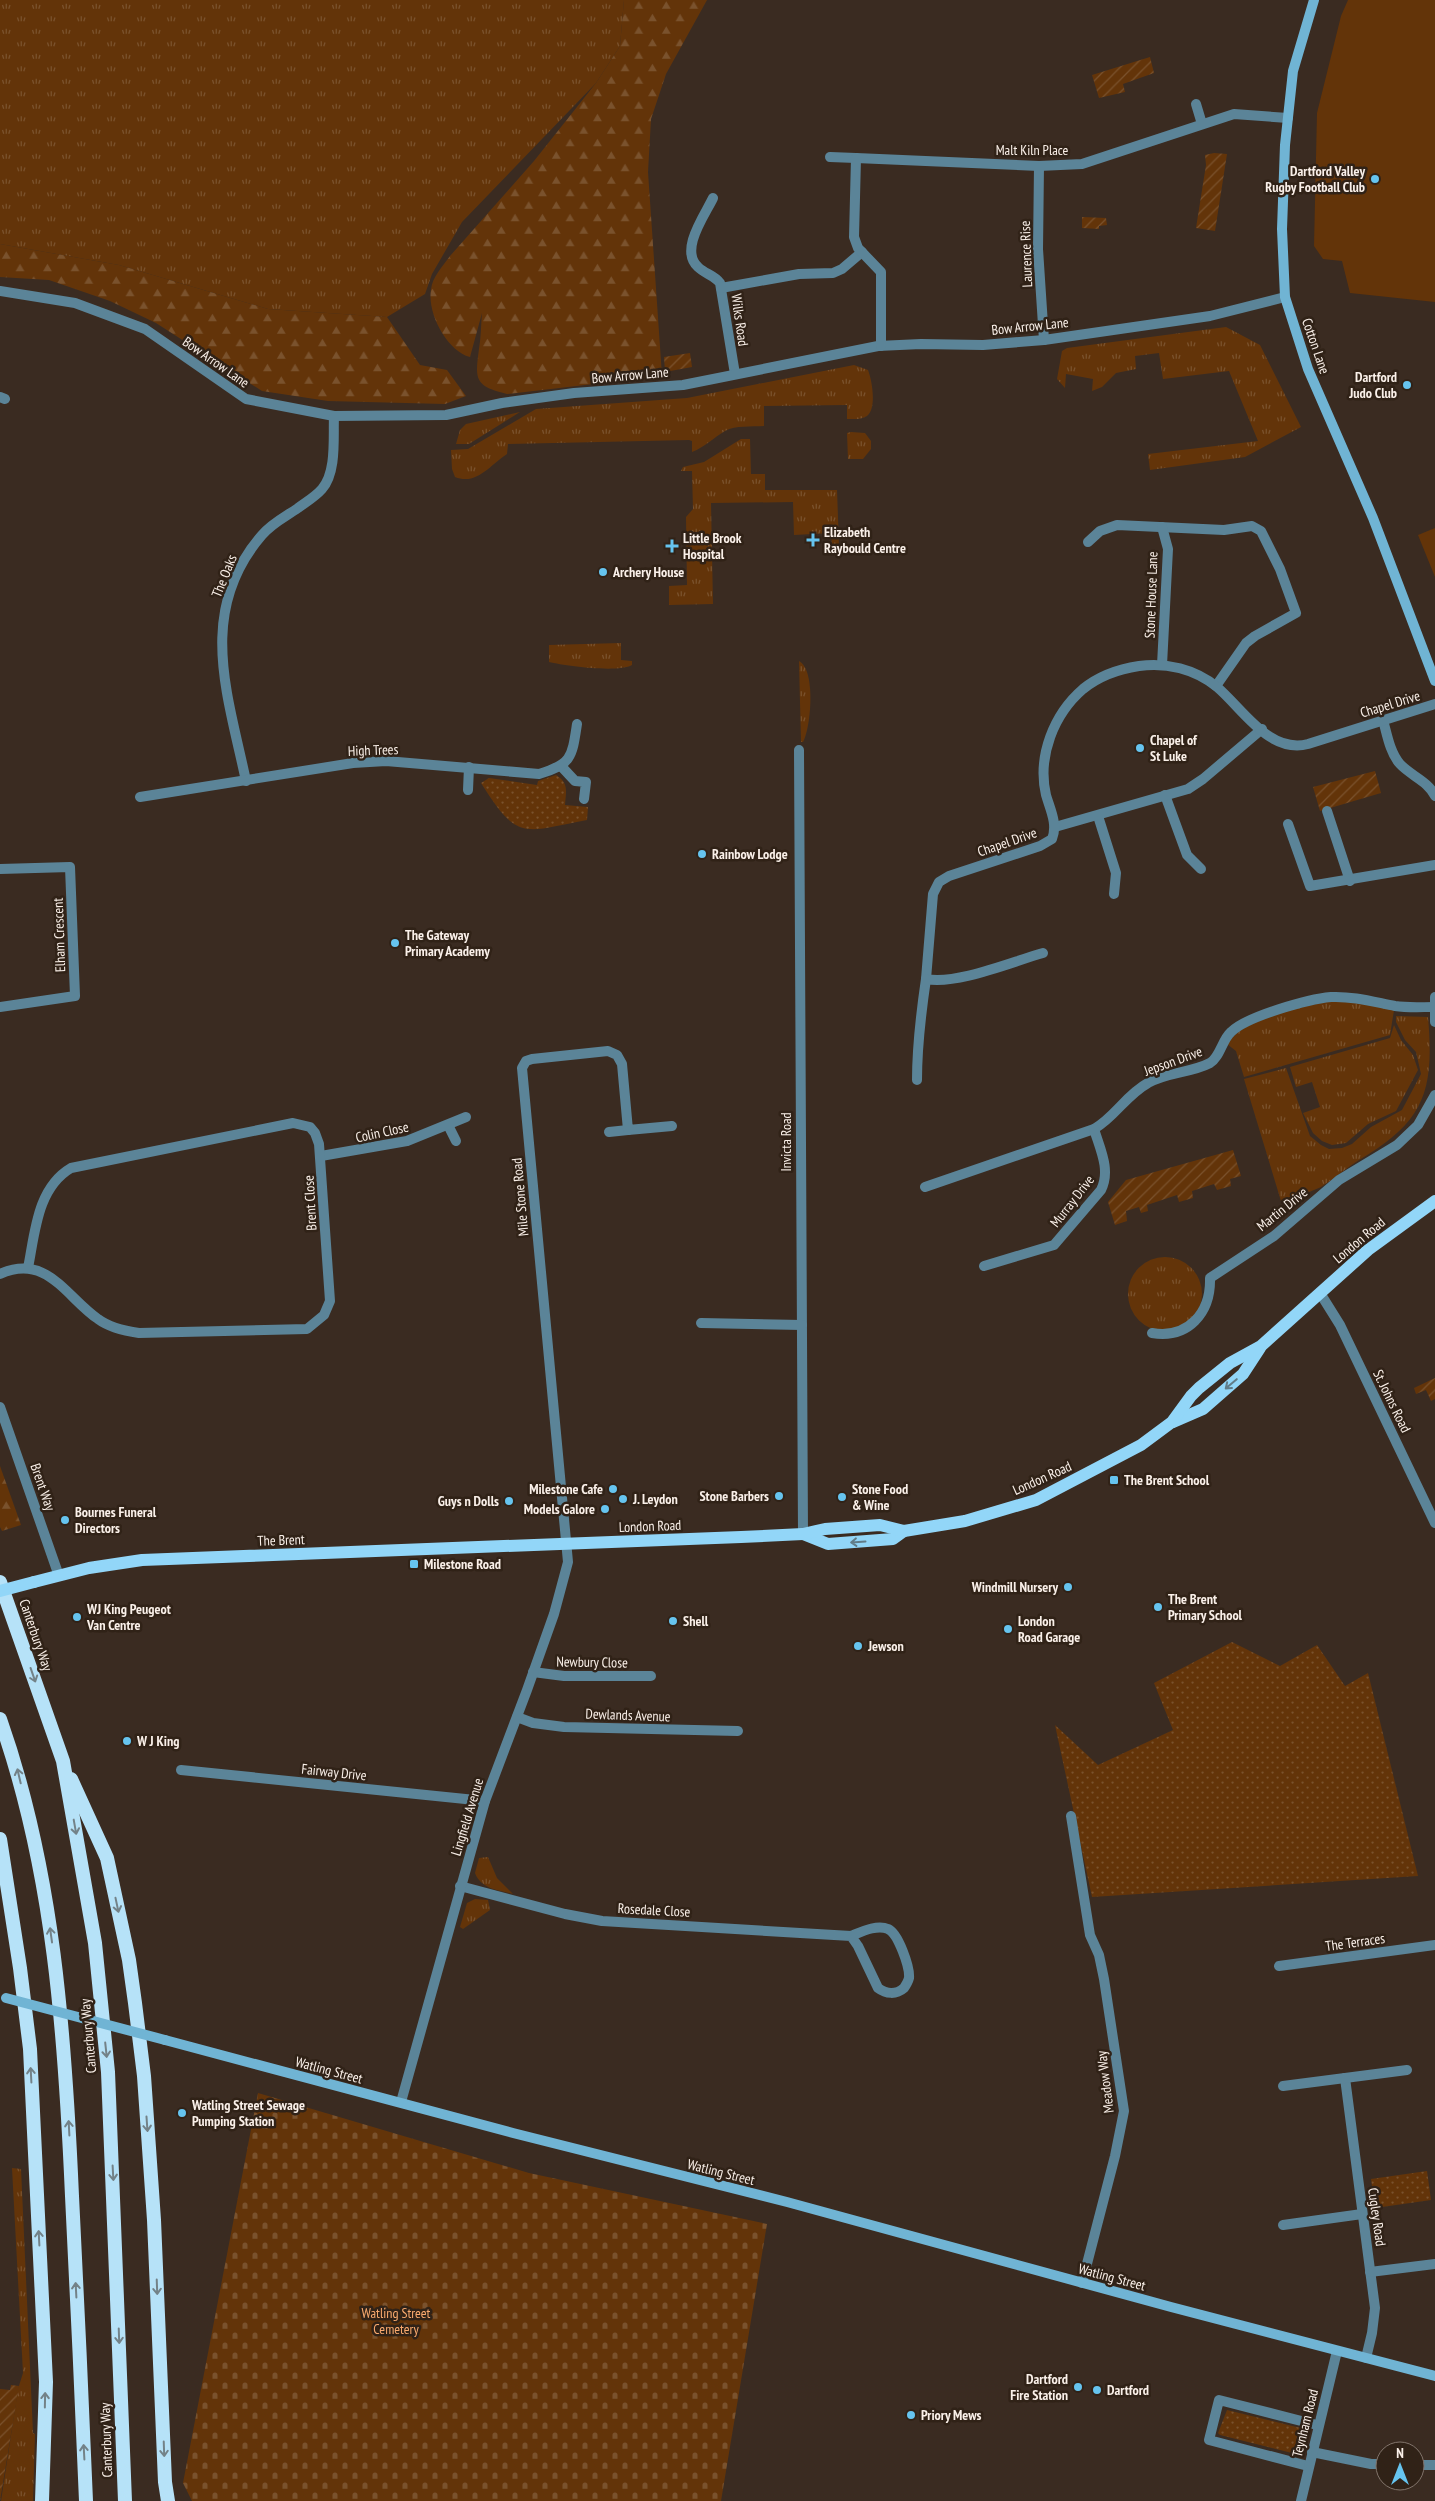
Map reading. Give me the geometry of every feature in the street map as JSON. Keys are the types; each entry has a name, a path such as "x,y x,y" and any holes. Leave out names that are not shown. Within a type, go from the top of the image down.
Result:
{"highway":[{"name":"Canterbury Way","path":"0,1582 63,1761 95,1943 108,2072 125,2501"},
{"name":"Canterbury Way","path":"0,1719 17,1768 36,1846 57,1984 67,2080 86,2501"},
{"path":"63,1761 108,1858 130,1968 145,2085 154,2220 165,2482 168,2501"},
{"path":"0,1839 20,1968 30,2050 46,2382 42,2501"}],"main road":[{"name":"Cotton Lane","path":"1314,0 1294,62 1288,118 1282,229 1285,297 1308,369 1374,518 1435,681"},
{"name":"London Road","path":"567,1544 803,1534 828,1544 893,1539 904,1531 966,1521 1036,1500 1140,1445 1172,1422 1199,1388 1230,1363 1261,1346 1368,1250 1435,1201"},
{"path":"1172,1422 1203,1409 1243,1374 1261,1346"},
{"name":"The Brent","path":"0,1591 89,1568 142,1560 567,1544"},
{"name":"Watling Street","path":"3,1998 787,2202 1082,2283 1435,2376"}],"street":[{"path":"1196,104 1202,124"},
{"name":"Malt Kiln Place","path":"830,156 1039,166 1082,164 1229,115 1288,118"},
{"path":"856,158 855,243 878,267 882,274 881,346"},
{"name":"Laurence Rise","path":"1039,166 1038,250 1044,340"},
{"name":"Wilks Road","path":"713,198 694,232 692,255 697,266 715,277 722,288 734,374"},
{"path":"722,288 799,274 836,272 862,252"},
{"name":"Bow Arrow Lane","path":"0,291 75,303 145,329 246,399 334,416 446,415 502,403 574,394 683,385 881,346 921,344 983,345 1044,340 1210,316 1285,297"},
{"name":"The Oaks","path":"246,781 222,654 221,633 226,605 241,566 261,536 274,523 316,495 325,486 331,466 334,416"},
{"path":"1088,542 1100,531 1117,524 1224,530 1252,526 1261,531 1296,613 1294,616 1255,636 1242,647 1216,686"},
{"name":"Stone House Lane","path":"1162,527 1168,549 1162,665"},
{"name":"Chapel Drive","path":"926,979 932,896 937,884 949,876 1046,844 1052,838 1055,827 1045,787 1044,770 1048,743 1061,715 1082,690 1105,676 1134,667 1162,665 1188,671 1216,686 1278,742 1297,746 1435,704"},
{"path":"1383,720 1397,760 1425,784 1435,796"},
{"path":"577,724 573,751 569,759 561,766 575,781 586,782 584,799"},
{"path":"1055,827 1098,816 1196,784 1262,729"},
{"name":"Invicta Road","path":"799,750 803,1534"},
{"name":"High Trees","path":"140,798 353,763 386,761 539,774 561,766"},
{"path":"468,790 469,767"},
{"path":"1165,795 1186,855 1201,869"},
{"path":"1327,811 1350,881"},
{"path":"1098,816 1116,874 1114,894"},
{"path":"1288,824 1310,886 1435,866"},
{"name":"Elham Crescent","path":"0,869 70,867 75,996 0,1007"},
{"path":"918,1080 919,1016 926,979 938,981 954,979 1043,953"},
{"name":"Jepson Drive","path":"925,1187 1094,1130 1107,1122 1129,1097 1148,1083 1211,1062 1231,1032 1254,1019 1308,1001 1332,997 1359,999 1401,1007 1434,1002"},
{"path":"1434,1002 1435,1022"},
{"name":"Mile Stone Road","path":"567,1544 522,1068 526,1061 608,1051 617,1055 622,1064 628,1130"},
{"name":"Martin Drive","path":"1152,1333 1177,1333 1194,1324 1206,1304 1210,1278 1274,1236 1339,1180 1397,1145 1418,1125 1435,1095"},
{"name":"Colin Close","path":"321,1156 407,1141 466,1117"},
{"name":"Brent Close","path":"295,1123 308,1126 314,1131 321,1156 330,1301 324,1315 307,1329 157,1334 133,1332 101,1321 55,1281 42,1272 28,1268 38,1219 45,1198 58,1177 75,1166 295,1123"},
{"path":"448,1125 456,1141"},
{"path":"609,1132 672,1126"},
{"name":"Murray Drive","path":"984,1266 1054,1245 1102,1190 1106,1180 1106,1167 1094,1130"},
{"path":"0,1274 14,1269 28,1268"},
{"name":"St. Johns Road","path":"1320,1293 1340,1325 1435,1523"},
{"path":"701,1323 802,1325"},
{"name":"Brent Way","path":"0,1407 58,1576"},
{"name":"Lingfield Avenue","path":"401,2102 485,1801 554,1614 568,1562 567,1544"},
{"name":"Newbury Close","path":"533,1672 564,1676 651,1676"},
{"name":"Dewlands Avenue","path":"517,1717 533,1722 564,1727 738,1731"},
{"name":"Fairway Drive","path":"181,1770 485,1801"},
{"name":"Meadow Way","path":"1071,1816 1090,1935 1102,1968 1124,2116 1082,2283"},
{"name":"Rosedale Close","path":"460,1886 602,1921 851,1936 881,1928 894,1933 899,1941 908,1974 904,1988 889,1993 878,1988 858,1946 851,1936"},
{"name":"The Terraces","path":"1279,1966 1435,1945"},
{"path":"1283,2086 1407,2070"},
{"name":"Cugley Road","path":"1344,2078 1375,2308 1366,2358"},
{"path":"1283,2225 1362,2214"},
{"path":"1370,2272 1435,2264"},
{"name":"Teynham Road","path":"1301,2501 1317,2425 1337,2351"},
{"path":"1308,2466 1208,2440 1219,2400 1317,2425"},
{"path":"1312,2452 1375,2464"}],"green space":[{"path":"0,0 624,0 620,46 596,83 462,222 432,274 425,294 387,317 268,309 119,265 0,244"},
{"path":"624,0 707,0 666,74 651,119 648,172 662,376 507,394 496,391 483,384 477,374 482,313 470,357 454,347 440,330 432,309 431,290 433,281 450,256 534,161 596,83 620,46"},
{"name":"Dartford Valley Rugby Football Club","path":"1348,0 1435,0 1435,302 1350,293 1342,261 1323,259 1314,246 1317,113 1341,16"},
{"path":"1150,57 1154,73 1123,84 1125,92 1099,98 1092,75"},
{"path":"1214,153 1227,154 1215,231 1196,228 1206,165 1205,155"},
{"path":"1082,217 1106,218 1107,225 1099,226 1099,229 1082,228"},
{"path":"0,244 119,265 268,309 387,317 420,365 447,370 466,396 445,404 328,401 262,391 156,323 110,301 49,280 0,277"},
{"path":"1226,327 1260,345 1301,427 1245,457 1150,470 1148,454 1258,441 1229,371 1163,379 1159,353 1135,356 1136,369 1116,373 1102,387 1092,391 1093,379 1066,374 1065,388 1057,379 1062,351 1067,348"},
{"path":"690,353 692,367 665,372 664,357"},
{"path":"854,365 868,370 871,380 872,407 867,416 862,418 847,419 847,405 764,406 764,426 729,429 692,452 692,441 689,440 508,444 507,454 477,476 470,479 455,477 452,469 451,450 468,449 536,409 687,398"},
{"path":"520,412 469,444 456,444 460,430 466,424"},
{"path":"847,433 865,433 871,441 871,449 863,459 848,459"},
{"path":"741,439 750,439 751,474 765,474 765,490 837,490 839,546 832,546 831,533 794,535 793,502 711,503 713,604 669,605 669,586 687,585 686,517 693,509 692,471 681,471 683,467 704,462"},
{"path":"1435,528 1435,577 1418,535"},
{"path":"621,643 621,660 632,661 632,665 604,669 549,662 549,645"},
{"path":"799,661 804,666 808,675 810,687 810,712 803,742 801,742"},
{"path":"1375,771 1381,793 1320,811 1313,787"},
{"path":"556,775 565,784 565,805 588,807 587,820 549,828 524,828 514,824 504,815 481,783 489,778 537,785 538,781"},
{"path":"1332,1001 1354,1002 1394,1010 1390,1035 1244,1077 1236,1051 1227,1044 1235,1035 1260,1020 1290,1010"},
{"path":"1396,1016 1428,1017 1429,1067 1426,1087 1420,1104 1397,1133 1380,1146 1321,1187 1281,1201 1244,1079 1286,1068 1310,1136 1329,1149 1342,1148 1352,1144 1371,1127 1402,1110 1421,1074 1416,1052 1405,1040 1396,1022"},
{"path":"1394,1025 1401,1040 1413,1055 1418,1070 1396,1111 1368,1124 1346,1143 1332,1145 1322,1141 1313,1133 1303,1113 1320,1107 1312,1082 1296,1087 1290,1067 1390,1038"},
{"path":"1233,1150 1241,1176 1230,1179 1231,1186 1217,1190 1214,1184 1192,1191 1193,1198 1179,1202 1177,1195 1147,1205 1148,1211 1141,1213 1139,1207 1126,1211 1127,1221 1115,1225 1108,1202 1126,1180"},
{"path":"1165,1257 1179,1260 1191,1268 1199,1280 1202,1294 1199,1308 1191,1320 1179,1328 1165,1331 1151,1328 1139,1320 1131,1308 1128,1294 1131,1280 1139,1268 1151,1260"},
{"path":"1435,1378 1435,1399 1431,1401 1426,1390 1416,1394 1414,1388"},
{"path":"0,1466 21,1525 2,1531 0,1527"},
{"path":"1232,1642 1280,1666 1317,1645 1345,1686 1368,1673 1418,1876 1092,1897 1055,1725 1098,1765 1173,1730 1154,1683"},
{"path":"488,1857 497,1878 513,1894 486,1886 478,1878 475,1873 479,1858"},
{"path":"475,1899 488,1900 490,1910 463,1929 460,1927 467,1903"},
{"name":"Watling Street Cemetery","path":"258,2093 529,2173 767,2224 721,2501 192,2501 183,2483"},
{"path":"12,2168 21,2169 33,2433 35,2434 33,2501 1,2501 18,2389 23,2373"},
{"path":"1427,2171 1431,2200 1375,2208 1371,2179"},
{"path":"11,2385 19,2386 0,2501 0,2389 10,2390"},
{"path":"1227,2410 1305,2429 1300,2455 1220,2435 1218,2433"}],"place":[{"name":"Dartford Valley Rugby Football Club","path":"1375,179"},
{"name":"Dartford Judo Club","path":"1407,385"},
{"name":"Elizabeth Raybould Centre","path":"813,540"},
{"name":"Little Brook Hospital","path":"672,546"},
{"name":"Archery House","path":"603,572"},
{"name":"Chapel of St Luke","path":"1140,748"},
{"name":"Rainbow Lodge","path":"702,854"},
{"name":"The Gateway Primary Academy","path":"395,943"},
{"name":"The Brent School","path":"1114,1480"},
{"name":"Milestone Cafe","path":"613,1489"},
{"name":"Stone Barbers","path":"779,1496"},
{"name":"Stone Food & Wine","path":"842,1497"},
{"name":"J. Leydon","path":"623,1499"},
{"name":"Guys n Dolls","path":"509,1501"},
{"name":"Models Galore","path":"605,1509"},
{"name":"Bournes Funeral Directors","path":"65,1520"},
{"name":"Milestone Road","path":"414,1564"},
{"name":"Windmill Nursery","path":"1068,1587"},
{"name":"The Brent Primary School","path":"1158,1607"},
{"name":"WJ King Peugeot Van Centre","path":"77,1617"},
{"name":"Shell","path":"673,1621"},
{"name":"London Road Garage","path":"1008,1629"},
{"name":"Jewson","path":"858,1646"},
{"name":"W J King","path":"127,1741"},
{"name":"Watling Street Sewage Pumping Station","path":"182,2113"},
{"name":"Dartford Fire Station","path":"1078,2387"},
{"name":"Dartford","path":"1097,2390"},
{"name":"Priory Mews","path":"911,2415"}]}
